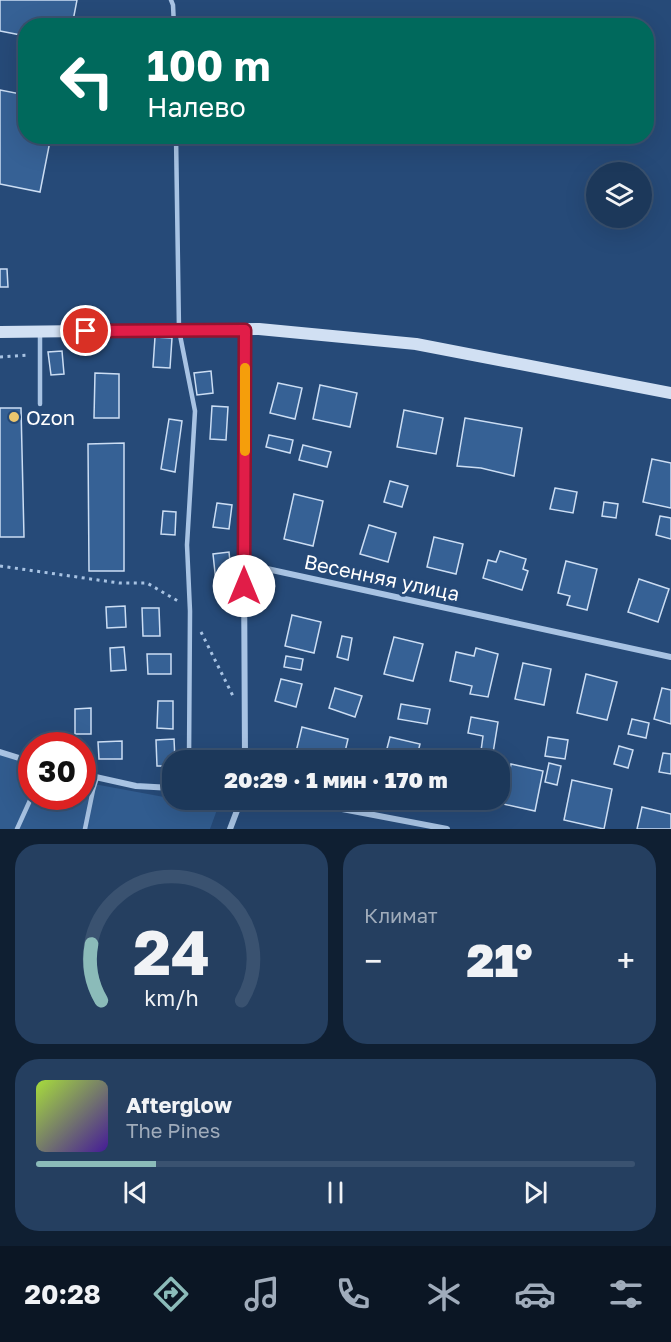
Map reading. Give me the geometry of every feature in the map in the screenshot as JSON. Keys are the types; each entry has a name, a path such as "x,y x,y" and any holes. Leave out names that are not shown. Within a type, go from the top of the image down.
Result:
{"street":[{"path":"0,332 259,329 416,344 671,393"},
{"path":"245,330 245,750"},
{"name":"Весенняя улица","path":"244,564 671,657"},
{"path":"0,752 18,758"},
{"path":"97,777 136,786 162,787"},
{"path":"230,829 237,810"},
{"path":"347,810 447,829"}],"lane":[{"path":"171,0 174,18"},
{"path":"176,144 179,330 195,411 187,545 190,611 189,750"},
{"path":"40,332 40,404"},
{"path":"85,829 97,777"},
{"path":"17,829 26,810"}],"path":[{"path":"0,357 40,355"},
{"path":"0,566 119,583 147,584 176,599 190,611 245,719"}],"shaded area":[{"path":"0,754 18,761 18,810 96,810 96,784 162,797 162,810 217,810 210,829 0,829"}],"building":[{"path":"0,0 77,0 74,18 18,18 18,34 0,31"},
{"path":"0,90 18,93 18,144 49,144 40,192 0,184"},
{"path":"0,269 7,269 8,287 0,287"},
{"path":"155,337 172,338 170,368 153,367"},
{"path":"62,351 64,374 51,375 48,352"},
{"path":"211,371 213,393 197,395 194,373"},
{"path":"95,373 119,374 119,418 94,418"},
{"path":"278,383 302,388 295,419 270,413"},
{"path":"320,385 357,393 350,427 313,419"},
{"path":"212,406 228,407 226,440 210,439"},
{"path":"0,408 21,408 24,537 0,537"},
{"path":"404,410 443,418 436,454 397,447"},
{"path":"465,418 522,428 514,476 481,468 457,466"},
{"path":"169,419 182,421 175,472 161,469"},
{"path":"269,435 293,440 290,453 266,447"},
{"path":"124,443 124,571 89,571 88,444"},
{"path":"303,445 331,452 327,467 299,460"},
{"path":"652,459 671,463 671,508 643,502"},
{"path":"390,481 408,486 402,507 384,502"},
{"path":"555,488 577,492 573,513 550,509"},
{"path":"294,494 323,501 313,546 284,539"},
{"path":"604,502 618,504 616,518 602,516"},
{"path":"217,503 232,505 229,529 213,527"},
{"path":"163,511 176,512 175,535 161,534"},
{"path":"660,516 671,518 671,539 656,535"},
{"path":"369,525 396,533 388,562 360,554"},
{"path":"434,537 463,544 456,574 427,567"},
{"path":"500,551 526,559 523,569 528,571 522,590 483,578 488,560 496,562"},
{"path":"229,552 232,581 216,582 213,554"},
{"path":"566,561 597,569 587,610 567,605 570,596 558,593"},
{"path":"639,579 669,589 658,622 628,612"},
{"path":"125,606 126,627 107,628 106,607"},
{"path":"142,608 159,608 160,636 143,636"},
{"path":"292,615 321,622 314,653 285,646"},
{"path":"342,636 352,638 348,660 337,657"},
{"path":"394,637 423,644 413,681 384,674"},
{"path":"124,647 126,670 111,671 110,648"},
{"path":"476,648 498,654 488,697 470,694 472,686 450,681 456,652 474,656"},
{"path":"147,654 171,654 171,674 148,674"},
{"path":"286,656 303,659 301,670 284,667"},
{"path":"523,663 551,669 544,705 515,699"},
{"path":"586,674 617,682 607,720 577,713"},
{"path":"281,679 302,684 296,707 275,701"},
{"path":"335,688 362,696 355,717 329,708"},
{"path":"662,688 671,690 671,724 654,719"},
{"path":"158,701 173,701 173,729 157,728"},
{"path":"401,704 430,709 427,724 398,719"},
{"path":"91,708 91,732 75,732 75,709"},
{"path":"471,717 498,722 493,750 481,750 483,736 468,733"},
{"path":"632,719 649,723 646,738 628,734"},
{"path":"302,727 348,739 345,750 296,750"},
{"path":"390,737 420,744 418,750 387,750"},
{"path":"548,737 568,740 565,759 545,756"},
{"path":"174,739 175,750 162,750 162,766 157,766 156,740"},
{"path":"122,741 122,759 99,759 98,742"},
{"path":"619,746 633,750 628,768 614,764"},
{"path":"663,753 671,754 671,774 659,772"},
{"path":"549,763 561,766 557,785 545,782"},
{"path":"511,764 543,771 535,811 510,806"},
{"path":"572,780 612,789 604,829 564,820"},
{"path":"642,807 671,814 671,829 637,829"}],"slow traffic":[{"path":"245,368 245,451"}],"place":[{"name":"Ozon","path":"14,417"}],"route":[{"path":"86,331 245,330 244,586"}]}
